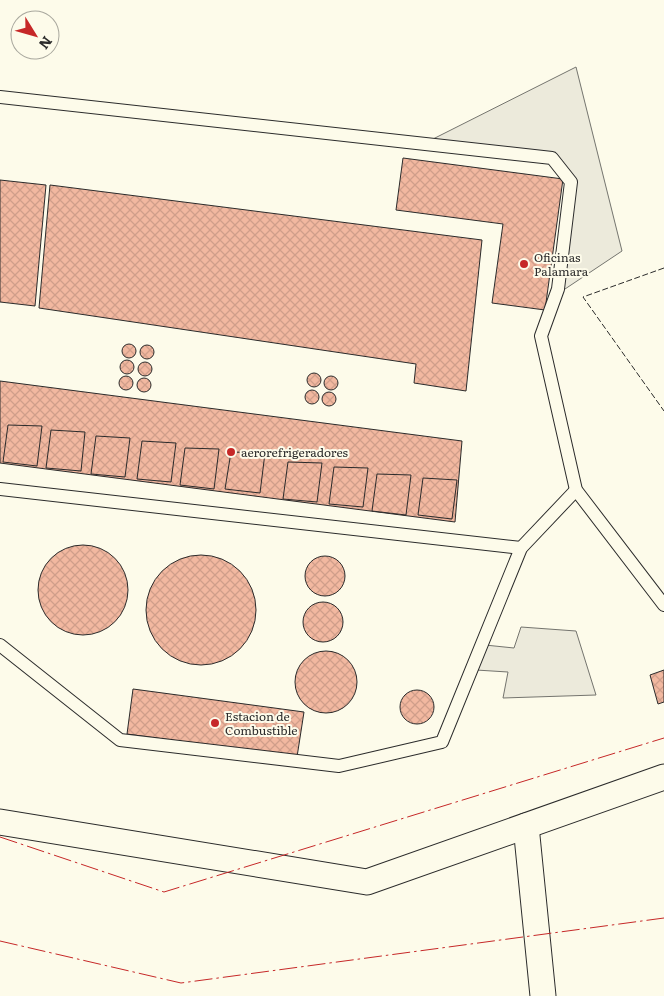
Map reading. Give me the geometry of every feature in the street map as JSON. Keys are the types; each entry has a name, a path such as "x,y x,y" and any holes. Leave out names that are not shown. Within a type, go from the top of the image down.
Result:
{"street":[{"path":"0,822 367,882 664,777"},
{"path":"526,826 543,996"}],"lane":[{"path":"0,97 552,158 571,182 558,289 541,336 576,490 664,605"},
{"path":"0,490 522,548"},
{"path":"0,645 120,740 339,766 442,742 522,548 576,490"}],"shaded area":[{"path":"576,67 622,251 562,291 577,181 554,154 431,140"},
{"path":"521,627 576,631 596,695 503,698 508,672 476,670 485,645 514,648"}],"building":[{"name":"Oficinas Palamara","path":"403,158 563,179 545,310 492,303 503,224 396,210"},
{"path":"0,180 46,185 35,306 0,302"},
{"path":"50,185 482,240 466,391 414,383 416,364 39,308"},
{"path":"129,344 134,346 136,351 134,356 129,358 124,356 122,351 124,346"},
{"path":"147,345 152,347 154,352 152,357 147,359 142,357 140,352 142,347"},
{"path":"127,360 132,362 134,367 132,372 127,374 122,372 120,367 122,362"},
{"path":"145,362 150,364 152,369 150,374 145,376 140,374 138,369 140,364"},
{"path":"314,373 319,375 321,380 319,385 314,387 309,385 307,380 309,375"},
{"path":"126,376 131,378 133,383 131,388 126,390 121,388 119,383 121,378"},
{"path":"331,376 336,378 338,383 336,388 331,390 326,388 324,383 326,378"},
{"path":"144,378 149,380 151,385 149,390 144,392 139,390 137,385 139,380"},
{"name":"aerorefrigeradores","path":"0,381 462,441 455,522 0,463"},
{"path":"312,390 317,392 319,397 317,402 312,404 307,402 305,397 307,392"},
{"path":"329,392 334,394 336,399 334,404 329,406 324,404 322,399 324,394"},
{"path":"8,425 42,426 37,466 3,462"},
{"path":"51,430 85,432 81,471 46,468"},
{"path":"96,436 130,438 125,477 91,474"},
{"path":"142,441 176,443 171,482 137,479"},
{"path":"185,448 219,449 214,489 180,485"},
{"path":"231,452 265,453 260,493 225,489"},
{"path":"288,462 322,463 317,502 283,499"},
{"path":"334,467 368,468 363,507 329,504"},
{"path":"377,474 411,475 406,515 372,511"},
{"path":"423,478 457,480 452,519 418,515"},
{"path":"83,545 100,549 115,558 124,573 128,590 124,607 115,622 100,631 83,635 66,631 51,622 42,607 38,590 42,573 51,558 66,549"},
{"path":"201,555 222,559 240,571 252,589 256,610 252,631 240,649 222,661 201,665 180,661 162,649 150,631 146,610 150,589 162,571 180,559"},
{"path":"329,556 336,559 342,565 345,576 344,584 336,593 329,596 321,596 314,593 306,584 305,572 308,565 317,557"},
{"path":"327,602 334,605 340,611 343,622 342,630 334,639 327,642 319,642 312,639 304,630 303,618 306,611 315,603"},
{"path":"326,651 338,653 348,660 355,670 357,682 355,694 348,704 338,711 326,713 314,711 304,704 297,694 295,682 297,670 304,660 314,653"},
{"path":"664,670 664,702 658,704 650,675"},
{"name":"Estacion de Combustible","path":"133,689 304,712 297,757 127,734"},
{"path":"417,690 424,691 429,695 433,700 433,714 429,719 424,723 417,724 410,723 405,719 401,714 400,707 401,700 405,695 410,691"}],"fence":[{"path":"664,268 583,297 664,411"}],"power":[{"path":"0,837 164,892 664,738"},
{"path":"0,941 181,983 664,918"}],"place":[{"name":"Oficinas Palamara","path":"524,264"},
{"name":"aerorefrigeradores","path":"231,452"},
{"name":"Estacion de Combustible","path":"215,723"}]}
